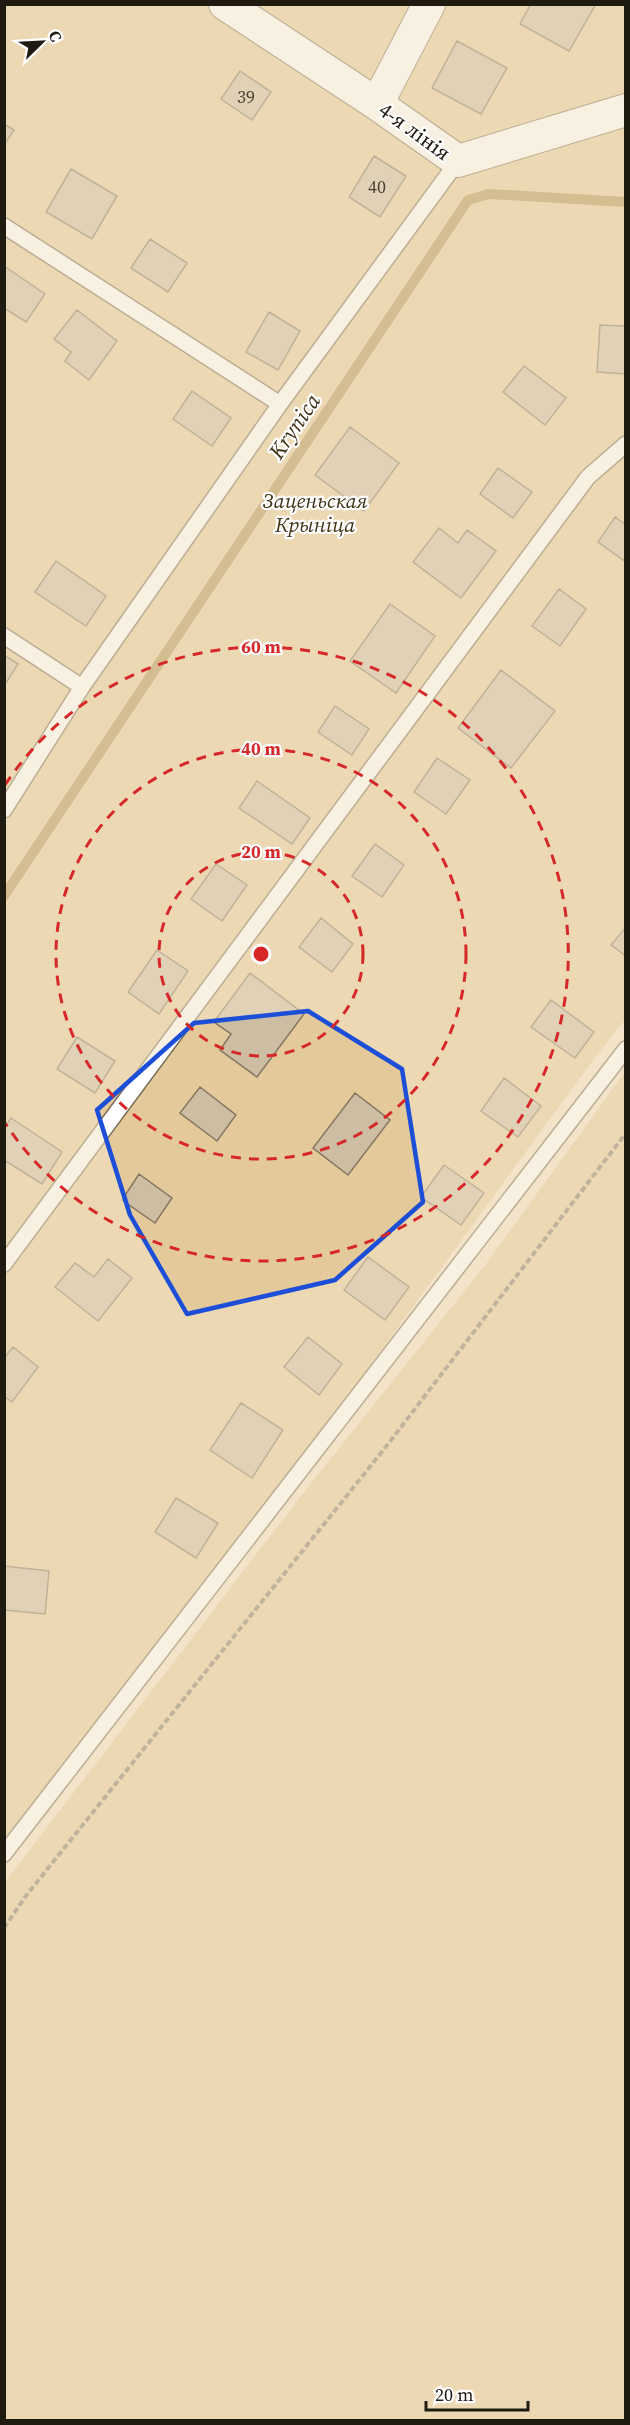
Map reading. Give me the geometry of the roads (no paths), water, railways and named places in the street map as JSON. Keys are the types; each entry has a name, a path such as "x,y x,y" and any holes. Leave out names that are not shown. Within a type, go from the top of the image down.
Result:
{"street":[{"name":"4-я лінія","path":"225,4 377,104 458,161 626,110"},
{"path":"377,104 429,4"}],"lane":[{"path":"4,810 81,687 280,404 458,161"},
{"path":"4,226 280,404"},
{"path":"4,1264 588,477 626,444"},
{"path":"4,636 81,687"},
{"path":"4,1854 626,1049"}],"waterway":[{"name":"Krynica","path":"4,896 468,200 489,194 626,202"}],"park label":[{"name":"Заценьская Крыніца","path":"315,512"}]}
